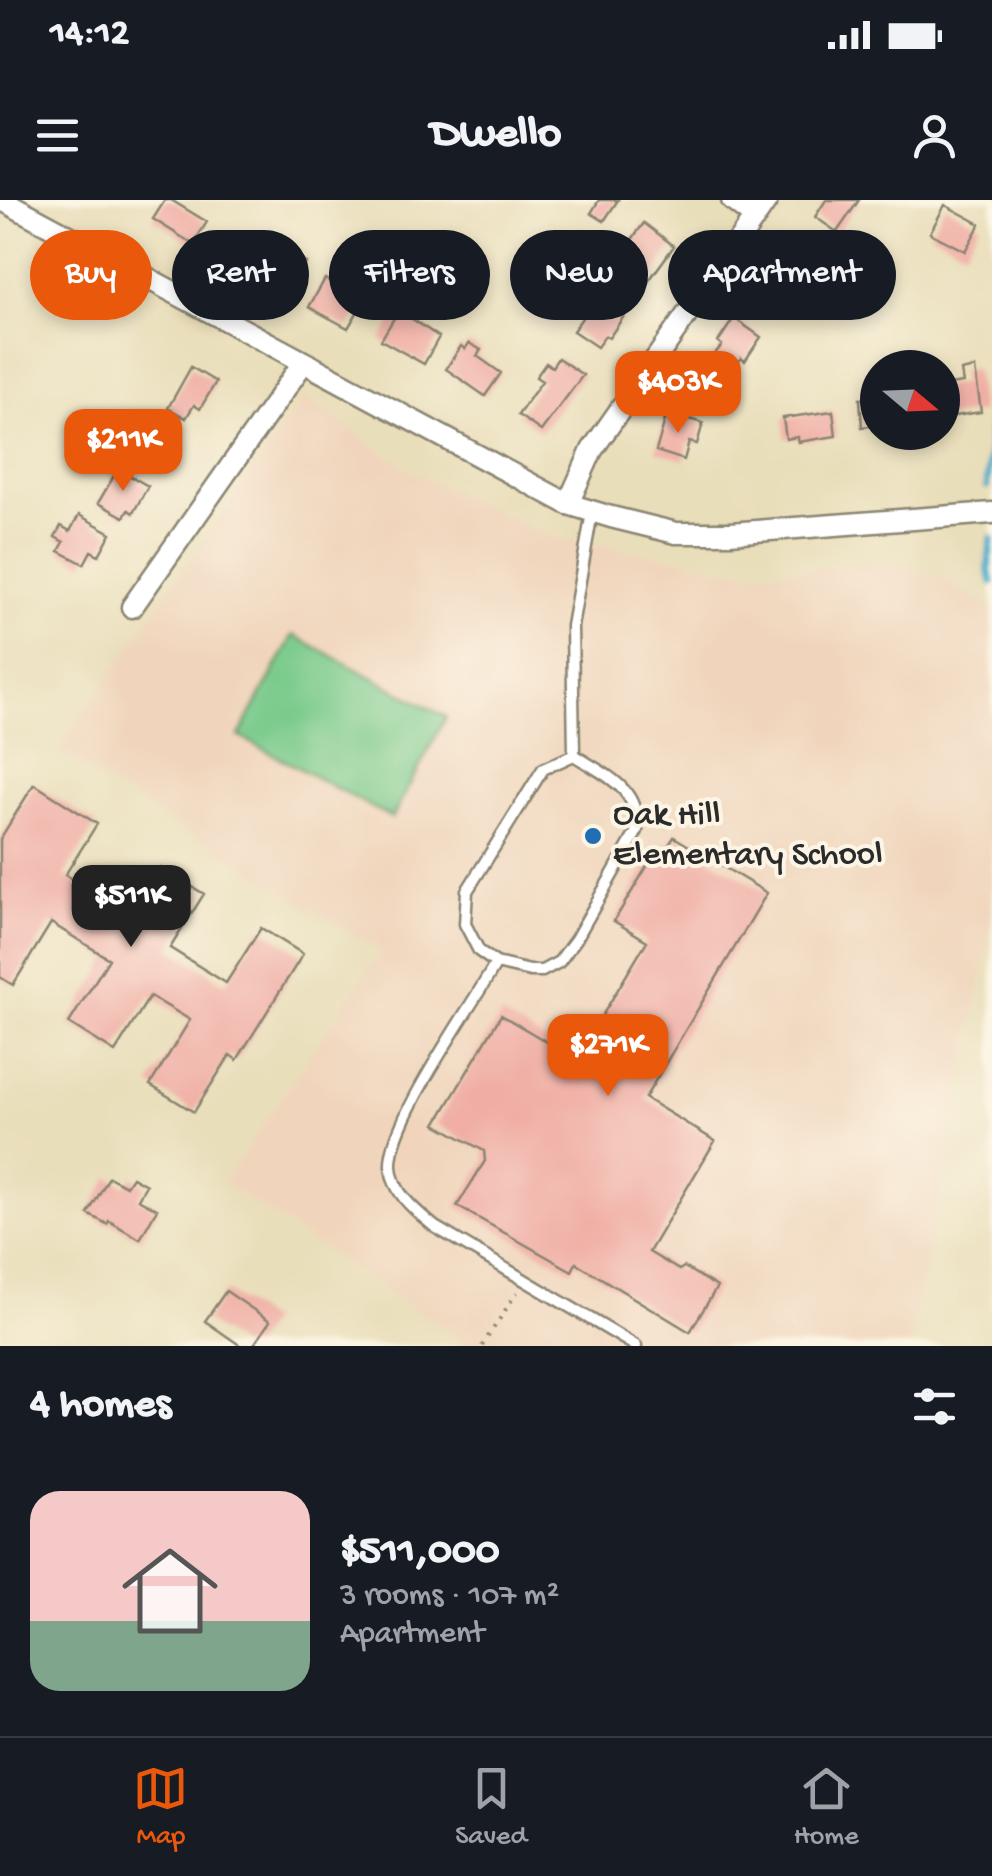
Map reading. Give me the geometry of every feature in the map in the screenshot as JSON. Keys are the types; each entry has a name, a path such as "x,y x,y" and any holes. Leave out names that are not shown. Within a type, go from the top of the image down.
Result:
{"street":[{"path":"2,200 568,504 592,512 676,532 730,533 992,513"},
{"path":"568,504 592,450 761,208 732,200"},
{"path":"132,607 303,363"}],"lane":[{"path":"574,755 572,626 592,512"},
{"path":"574,755 627,791 638,816 637,831 576,940 559,962 542,971 496,963 479,951 465,924 467,890 543,768 574,755"},
{"path":"496,963 420,1090 395,1142 391,1166 398,1189 411,1208 435,1226 636,1346"}],"path":[{"path":"482,1346 525,1280"}],"shaded area":[{"name":"Oak Hill Elementary School","path":"305,396 413,473 546,535 749,573 892,564 945,578 992,610 992,921 909,1346 471,1346 223,1183 381,951 57,751"}],"green space":[{"path":"293,635 446,717 392,818 239,736"}],"building":[{"path":"165,200 171,200 207,222 202,230 172,231 153,219"},
{"path":"599,200 618,200 604,221 591,213"},
{"path":"826,200 859,200 838,230 815,217"},
{"path":"945,205 980,224 965,251 930,233"},
{"path":"644,223 668,241 668,254 648,282 648,230 639,230"},
{"path":"325,279 329,281 329,318 309,307"},
{"path":"333,320 353,320 348,328"},
{"path":"393,320 414,320 439,337 424,364 381,340"},
{"path":"581,320 621,320 597,347 573,331"},
{"path":"733,320 761,337 745,361 741,358 726,387 702,370 722,345 718,342"},
{"path":"469,343 481,350 477,356 501,373 485,396 446,369 461,346 465,349"},
{"path":"558,358 583,375 541,431 518,415 542,381 536,377 546,363 552,367"},
{"path":"191,367 216,382 200,409 194,405 186,418 168,408"},
{"path":"975,368 981,412 960,415 961,371"},
{"path":"833,411 836,436 798,442 798,437 786,439 783,418"},
{"path":"667,413 703,423 697,444 689,442 684,460 656,451"},
{"path":"150,414 182,434 168,458 161,454 155,464 130,449 134,441 127,437 133,427 140,431"},
{"path":"118,469 148,486 133,513 128,510 124,517 98,503"},
{"path":"79,515 111,533 99,555 91,551 84,564 59,551 64,542 55,537 61,526 70,531"},
{"path":"34,784 97,824 65,875 131,916 161,868 204,894 170,948 226,983 261,928 303,954 237,1060 230,1055 194,1112 150,1085 190,1020 150,996 115,1052 69,1023 109,959 51,923 13,985 0,977 0,839"},
{"path":"674,837 767,893 645,1098 715,1141 649,1252 717,1287 690,1332 576,1263 572,1271 457,1206 485,1161 484,1151 436,1124 501,1015 576,1059 647,941 614,921 652,858 658,862"},
{"path":"109,1177 126,1186 132,1177 146,1185 138,1199 157,1209 140,1239 88,1214"},
{"path":"226,1291 270,1321 253,1346 241,1346 205,1321"}],"waterway":[{"path":"987,487 992,403"},
{"path":"991,538 988,570 992,582"}],"place":[{"name":"Oak Hill Elementary School","path":"593,836"}]}
